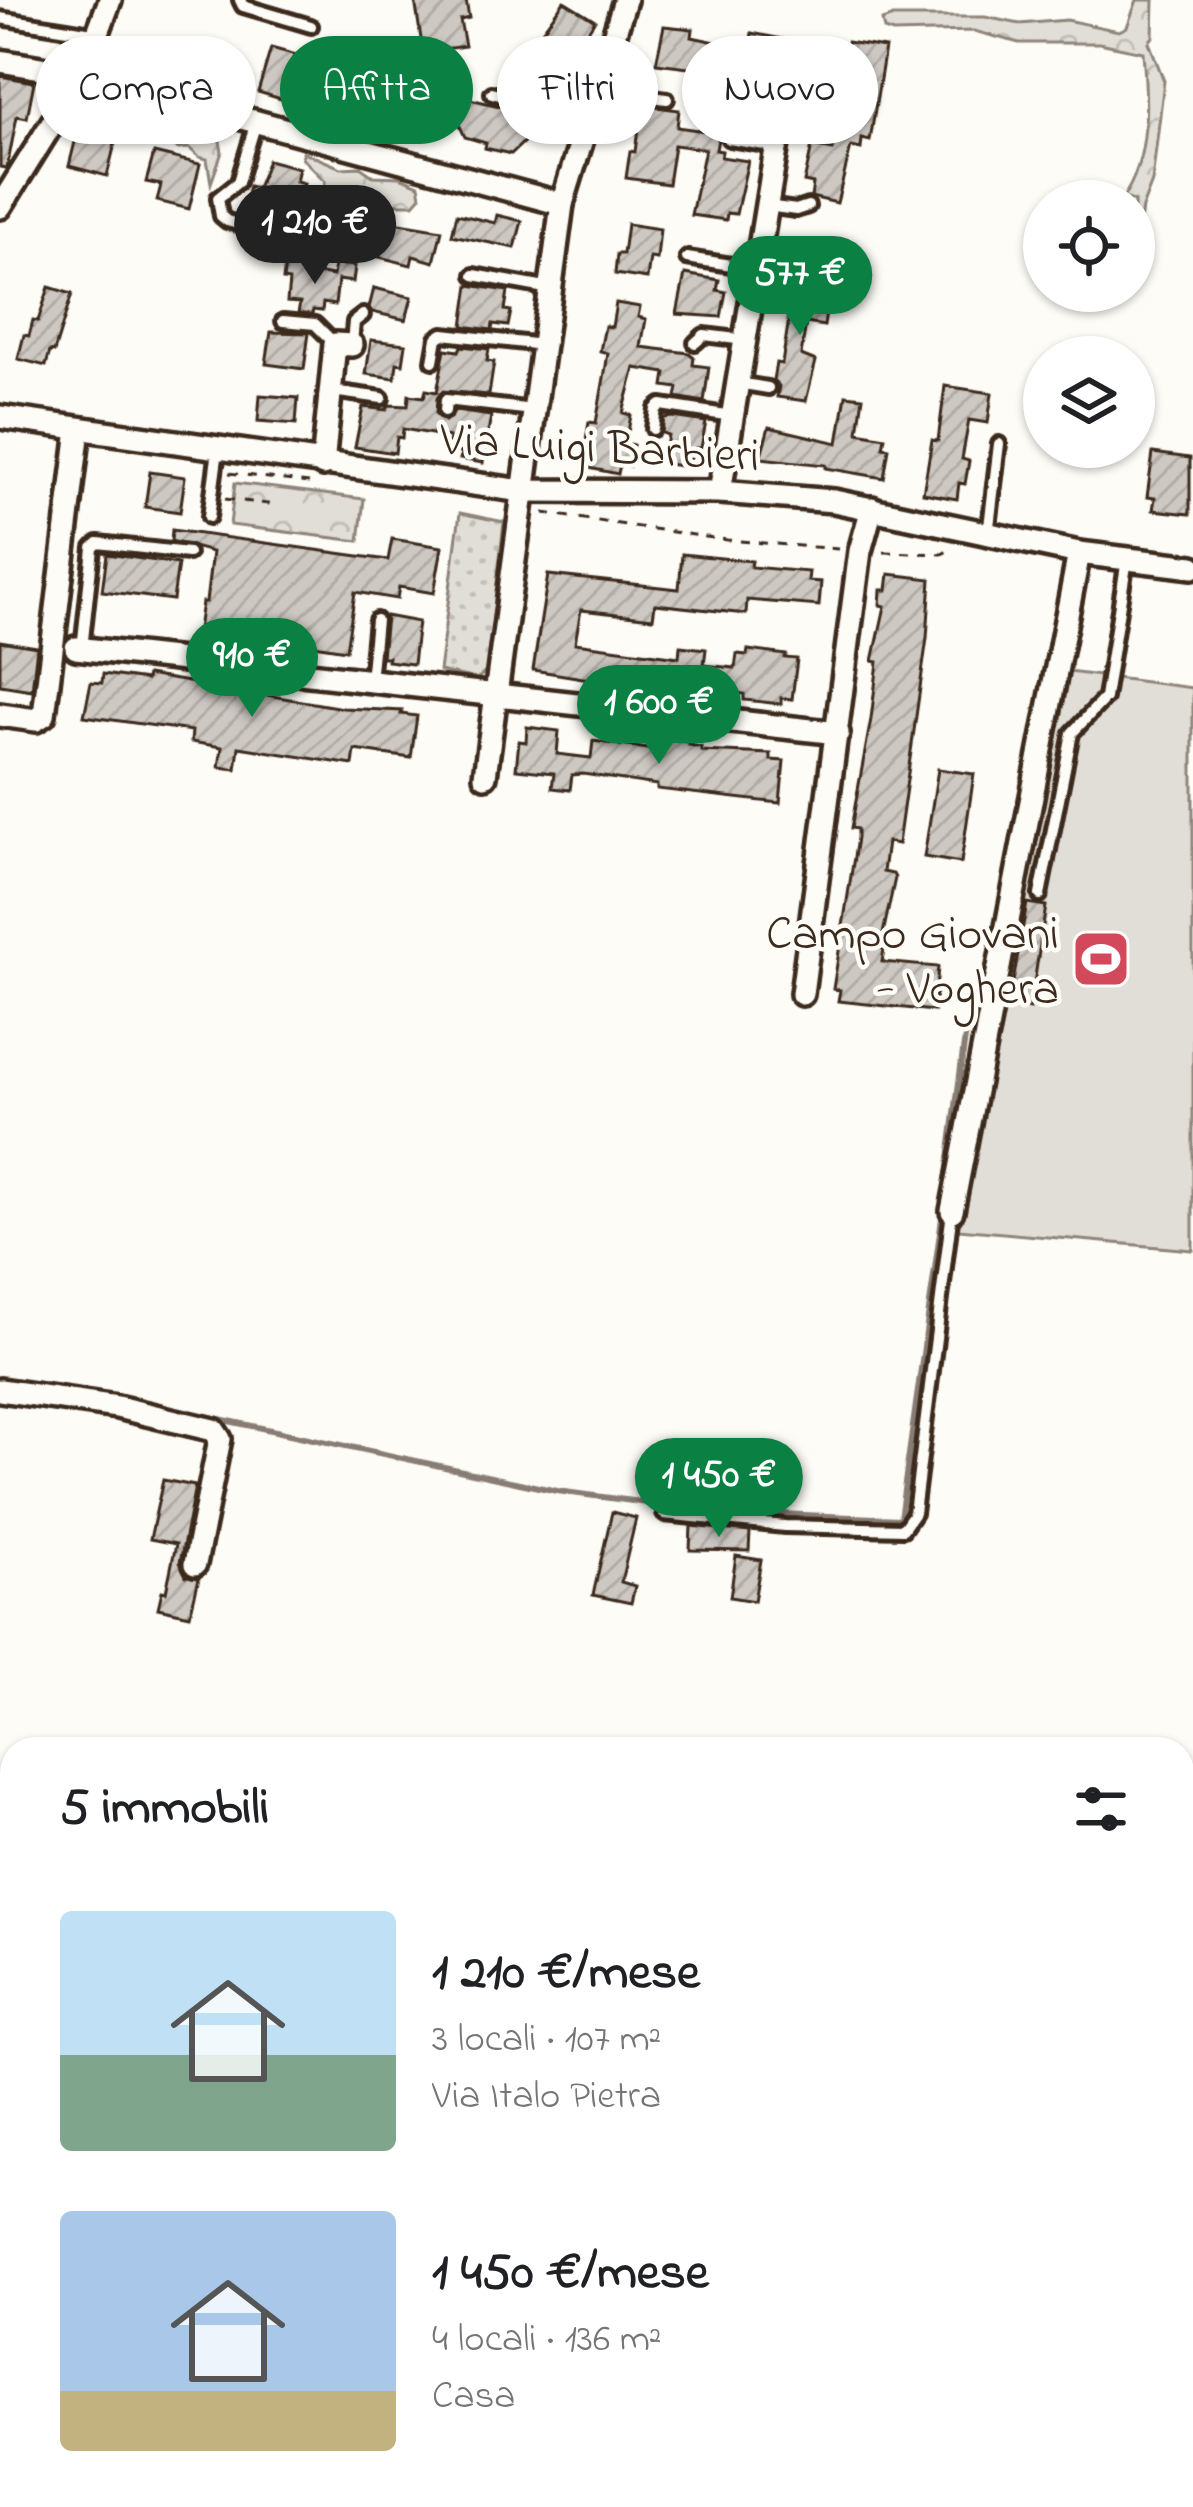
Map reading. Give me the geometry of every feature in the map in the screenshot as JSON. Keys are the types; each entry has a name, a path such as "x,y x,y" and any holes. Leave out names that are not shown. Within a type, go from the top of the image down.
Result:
{"street":[{"path":"98,34 110,0"},
{"path":"615,36 625,0"},
{"path":"0,61 36,67"},
{"path":"256,122 562,204"},
{"path":"0,207 9,178 36,140"},
{"path":"485,776 562,204 582,144"},
{"path":"720,492 777,144"},
{"path":"323,465 331,391 344,344"},
{"name":"Via Luigi Barbieri","path":"0,417 323,465 522,501 720,492 813,499 1079,554 1193,566"},
{"path":"0,715 36,720 44,716 79,429"},
{"path":"802,994 860,551 872,508"},
{"path":"952,1210 1079,554"},
{"path":"79,648 838,733"},
{"path":"0,1390 117,1407 214,1430 220,1439 195,1564"}],"lane":[{"path":"240,0 243,7 311,26"},
{"path":"0,18 98,34"},
{"path":"492,93 497,94"},
{"path":"658,98 667,99"},
{"path":"249,144 238,182 218,198 218,207 227,221 267,232"},
{"path":"756,144 777,147"},
{"path":"767,206 796,210 808,206"},
{"path":"687,258 831,276"},
{"path":"474,274 551,290"},
{"path":"284,321 315,324 344,344 354,322 363,315"},
{"path":"433,361 436,338 443,334 543,346"},
{"path":"695,343 704,335 745,340"},
{"path":"738,383 768,388"},
{"path":"331,391 382,398"},
{"path":"445,411 446,400 534,410"},
{"path":"653,428 661,405 732,416"},
{"path":"988,535 999,444"},
{"path":"209,517 218,450"},
{"path":"79,648 93,548 98,544 188,554"},
{"path":"1040,896 1072,733 1106,698 1127,559"},
{"path":"370,681 376,620"},
{"path":"664,1514 784,1526 903,1529 914,1513 952,1210"}],"path":[{"path":"212,497 277,506"},
{"path":"522,501 728,540 942,554 962,544"}],"green space":[{"path":"1137,0 1154,0 1149,42 1164,81 1152,180 1132,180 1146,108 1143,52 1099,43 1019,43 974,31 893,33 884,30 882,21 985,17 1020,24 1066,20 1119,31 1127,27"},
{"path":"220,144 211,183 207,159 189,148 168,145"},
{"path":"303,152 341,168 360,167 373,176 400,177 419,185 421,196 414,204 370,200 353,214 356,238 348,244 324,199 325,181 302,158"},
{"path":"235,483 364,499 359,541 230,525"},
{"path":"460,513 504,522 487,671 477,679 439,671"},
{"name":"Campo Giovani - Voghera","path":"1061,671 1193,688 1193,1250 958,1229"}],"building":[{"path":"415,0 466,0 469,18 460,20 463,36 421,36"},
{"path":"564,1 595,20 585,36 538,36"},
{"path":"664,26 693,29 692,36 682,36 682,66 658,63"},
{"path":"878,47 885,48 878,91"},
{"path":"271,48 280,50 280,99 258,92"},
{"path":"0,76 34,82 27,118 17,116 7,168 0,167"},
{"path":"473,100 497,105 497,144 522,144 511,154 485,148 486,143 473,139"},
{"path":"658,107 679,110 682,144 717,144 721,157 748,161 736,214 727,213 726,220 691,215 705,149 674,145 668,184 626,178 630,151 635,152 636,144 658,144"},
{"path":"74,144 115,144 107,176 69,166"},
{"path":"834,144 862,144 861,149 851,147 837,203 811,197 813,184 804,182 812,146 833,150"},
{"path":"154,153 200,164 189,209 157,201 161,185 146,182"},
{"path":"268,160 299,168 296,181 304,183 295,217 280,214 276,229 249,217 251,210 244,208 249,186 257,188"},
{"path":"457,214 495,223 497,215 522,221 515,248 452,235"},
{"path":"376,219 442,230 434,262 413,256 411,265 363,253"},
{"path":"627,224 660,229 657,259 650,258 647,279 615,274"},
{"path":"285,264 333,276 335,264 355,266 353,282 338,280 335,305 323,303 322,311 298,313 300,303 287,302"},
{"path":"685,274 719,280 717,290 726,292 721,317 677,314"},
{"path":"805,281 830,286 824,326 806,323 801,355 816,361 806,401 777,397 779,386 773,380 776,363 782,364 788,325 788,310 784,309 788,282 805,285"},
{"path":"469,285 508,291 508,326 493,324 492,330 463,326"},
{"path":"49,287 72,294 46,366 18,359 24,335 29,336 33,320 38,321"},
{"path":"374,288 412,297 406,320 372,312"},
{"path":"616,303 640,307 638,317 646,319 641,347 689,353 693,365 709,367 704,402 676,397 678,388 664,386 666,373 635,368 623,413 631,415 626,443 633,445 629,466 620,464 618,474 589,468 592,449 585,447 589,422 596,423 605,372 608,353 600,351 605,326 612,327"},
{"path":"271,332 309,333 304,369 266,364"},
{"path":"371,340 406,344 395,378 366,374"},
{"path":"461,346 489,349 487,361 494,362 489,395 443,391 437,398 436,414 445,421 455,411 491,416 483,463 460,459 461,453 447,450 449,437 403,429 395,453 355,447 363,407 408,406 409,395 437,392 445,349 459,351"},
{"path":"945,386 992,393 988,423 969,420 962,459 969,461 957,499 923,493 932,440 938,441"},
{"path":"260,395 298,398 296,424 258,421"},
{"path":"846,395 863,397 858,432 885,437 883,447 889,448 884,478 760,458 769,427 838,443"},
{"path":"664,418 706,422 701,448 695,448 686,467 663,463 668,435 662,433"},
{"path":"1155,453 1190,458 1190,514 1153,510 1155,498 1147,497"},
{"path":"150,472 185,477 180,512 145,507"},
{"path":"172,530 388,560 392,539 442,547 434,593 399,587 397,599 355,592 346,650 281,640 280,646 197,637 212,552 171,541"},
{"path":"107,554 178,564 173,600 102,591"},
{"path":"682,554 809,572 808,581 821,582 819,606 747,600 746,614 655,604 653,618 581,610 575,643 679,657 680,646 706,649 704,665 735,668 737,654 747,655 748,650 786,655 797,659 792,699 781,698 781,704 744,700 744,694 707,689 706,695 680,692 681,686 646,682 645,688 533,670 548,575 679,589"},
{"path":"889,574 931,579 898,844 887,842 883,872 895,878 880,948 884,949 882,962 938,967 934,1011 838,1001 840,990 833,989 857,838 857,829 851,828 871,719 878,662 873,661 885,606 880,605 881,590 887,590"},
{"path":"386,616 418,622 413,664 382,657"},
{"path":"0,641 37,647 32,690 0,685"},
{"path":"103,674 146,680 147,675 343,708 402,711 417,716 411,758 355,750 353,765 239,747 236,769 219,767 222,747 191,742 192,731 84,716 91,682 102,683"},
{"path":"527,727 559,731 557,754 591,758 593,741 662,751 663,739 689,742 701,751 771,754 771,760 784,761 780,803 657,789 657,785 583,774 572,775 570,790 552,788 554,773 516,769 519,741 526,742"},
{"path":"938,769 974,774 961,863 924,857"},
{"path":"1027,903 1046,906 1030,1009 1009,1005"},
{"path":"163,1480 195,1486 180,1562 186,1576 199,1578 190,1615 158,1608 176,1544 150,1539"},
{"path":"612,1512 636,1518 621,1582 635,1586 631,1603 593,1595"},
{"path":"691,1526 750,1532 749,1551 690,1550"},
{"path":"736,1556 761,1560 754,1601 730,1597"}],"waterway":[{"path":"944,1198 966,1029"},
{"path":"149,1404 557,1491 708,1511 900,1519 943,1211"},
{"path":"0,1379 30,1384"}],"place":[{"name":"Campo Giovani - Voghera","path":"1101,959"}]}
